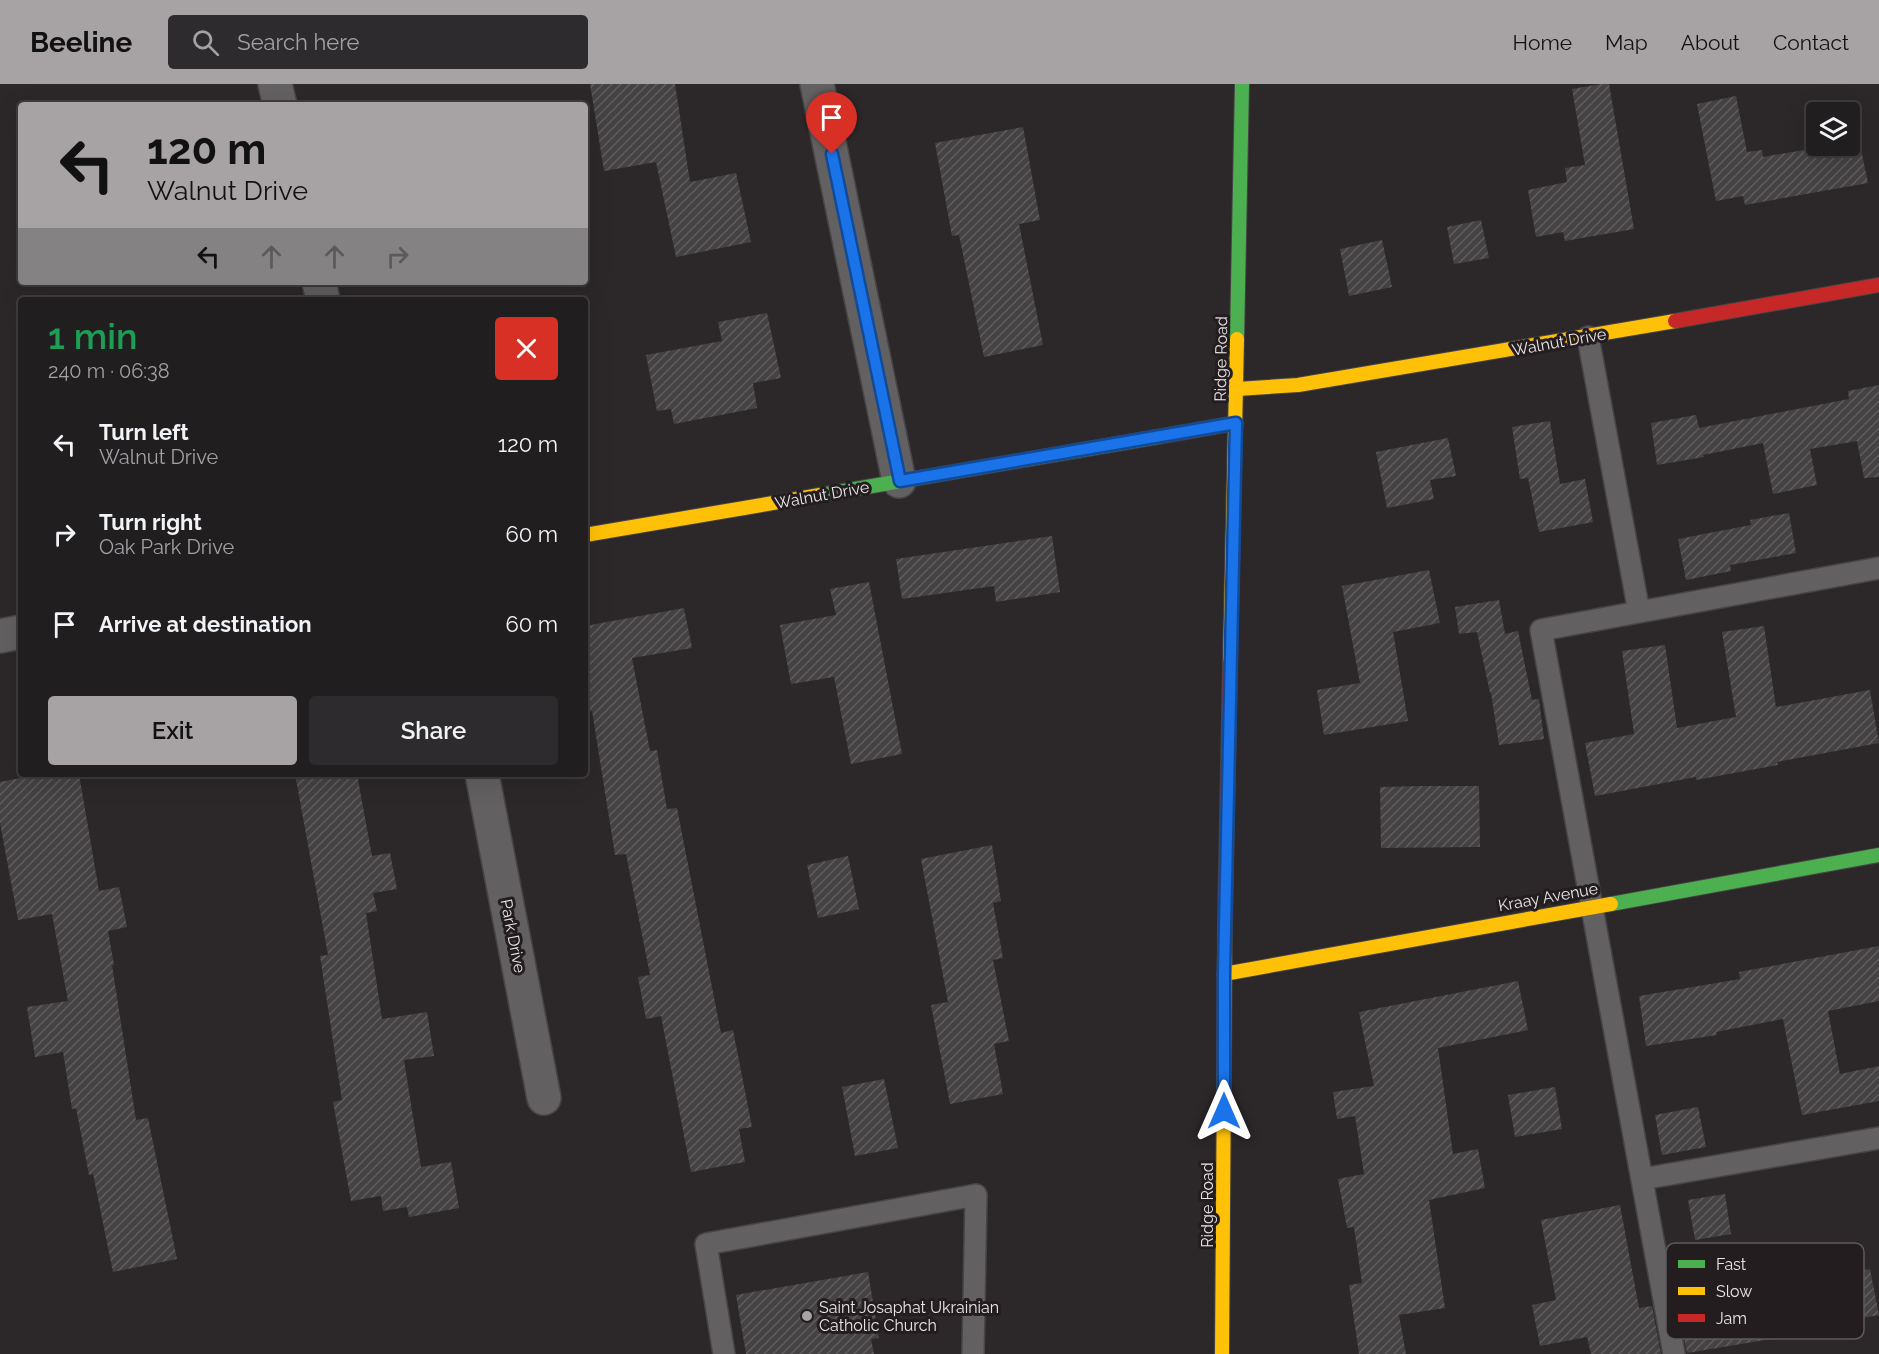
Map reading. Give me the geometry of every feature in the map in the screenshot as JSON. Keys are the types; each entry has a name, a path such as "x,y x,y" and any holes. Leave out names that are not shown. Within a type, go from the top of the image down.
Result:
{"street":[{"path":"275,84 279,102"},
{"path":"817,84 900,481"},
{"name":"Ridge Road","path":"1222,1354 1224,974 1242,84"},
{"name":"Walnut Drive","path":"1237,389 1298,385 1588,337 1879,285"},
{"name":"Walnut Drive","path":"588,534 1236,423"},
{"path":"0,636 18,633"},
{"name":"Park Drive","path":"483,777 544,1098"},
{"name":"Kraay Avenue","path":"1224,974 1879,855"}],"lane":[{"path":"1588,337 1639,612"},
{"path":"1666,1310 1541,630 1879,568"},
{"path":"1642,1179 1879,1138"},
{"path":"724,1354 706,1244 976,1195 973,1354"},
{"path":"1671,1339 1674,1354"}],"building":[{"path":"590,84 675,84 690,182 736,173 751,242 676,257 656,162 604,171"},
{"path":"1609,84 1634,229 1565,241 1563,232 1536,237 1528,190 1567,182 1565,168 1585,165 1572,89"},
{"path":"1736,96 1747,152 1762,150 1763,157 1806,150 1806,156 1860,156 1860,145 1868,183 1745,205 1743,196 1716,201 1697,104"},
{"path":"1023,127 1040,220 1019,224 1043,345 984,357 959,235 952,236 935,143"},
{"path":"1481,220 1489,258 1454,264 1447,227"},
{"path":"1382,240 1392,287 1349,296 1340,249"},
{"path":"767,313 781,378 753,383 757,408 674,424 671,409 657,411 646,355 722,341 718,322"},
{"path":"1879,385 1879,477 1864,478 1857,441 1810,449 1817,485 1773,494 1763,443 1657,465 1651,423 1696,415 1699,428 1849,399 1848,391"},
{"path":"1550,421 1560,484 1585,479 1593,522 1539,532 1528,478 1520,479 1512,427"},
{"path":"1448,438 1456,476 1430,480 1434,499 1387,508 1376,452"},
{"path":"1789,513 1796,553 1730,565 1731,571 1686,580 1678,539 1751,525 1750,520"},
{"path":"1052,536 1060,592 996,602 994,586 902,599 896,559"},
{"path":"1429,570 1440,623 1393,632 1408,721 1324,735 1317,690 1360,683 1342,586"},
{"path":"869,582 902,754 851,764 834,677 791,684 780,625 836,615 830,589"},
{"path":"1499,600 1505,634 1518,631 1532,700 1539,699 1544,739 1499,745 1491,693 1477,632 1459,634 1455,607"},
{"path":"684,608 692,648 632,658 650,751 657,750 667,809 677,808 721,1033 733,1030 752,1127 739,1129 745,1162 691,1172 661,1016 646,1019 638,977 650,975 626,854 615,855 592,711 589,712 588,706 588,625"},
{"path":"1764,626 1776,707 1870,690 1879,743 1777,762 1778,765 1696,780 1696,777 1595,796 1585,743 1634,734 1622,651 1665,645 1677,728 1736,717 1722,632"},
{"path":"26,777 80,777 99,891 119,887 127,927 108,931 136,1120 148,1118 177,1259 113,1272 93,1174 89,1175 76,1108 72,1109 63,1052 35,1057 27,1007 68,1001 52,914 18,920 0,823 0,782"},
{"path":"296,777 358,777 372,856 390,853 397,889 373,893 377,911 366,913 382,1019 427,1012 434,1056 404,1060 421,1167 451,1162 459,1208 409,1217 407,1207 383,1211 381,1196 351,1201 333,1102 342,1100 320,956 328,955"},
{"path":"1479,786 1480,847 1381,848 1380,787"},
{"path":"992,845 1001,901 993,903 1003,958 993,960 1009,1041 994,1044 1003,1094 950,1104 931,1005 948,1002 921,859"},
{"path":"848,856 859,909 818,918 807,865"},
{"path":"1879,946 1879,1001 1828,1011 1840,1074 1879,1066 1879,1101 1802,1115 1783,1019 1716,1032 1717,1035 1646,1046 1639,996 1740,979 1739,972"},
{"path":"1518,981 1528,1030 1438,1048 1453,1154 1478,1149 1485,1188 1429,1200 1445,1308 1399,1315 1406,1354 1359,1354 1349,1285 1362,1283 1354,1227 1347,1228 1338,1179 1364,1174 1355,1116 1337,1119 1333,1092 1374,1086 1359,1012"},
{"path":"884,1079 898,1148 855,1156 842,1087"},
{"path":"1555,1087 1562,1129 1515,1137 1508,1095"},
{"path":"1698,1107 1706,1147 1662,1155 1655,1115"},
{"path":"1725,1194 1731,1234 1695,1240 1688,1200"},
{"path":"1620,1205 1639,1308 1652,1306 1661,1354 1591,1354 1587,1337 1540,1346 1532,1305 1556,1300 1541,1220"},
{"path":"1870,1269 1879,1315 1864,1318 1864,1270"},
{"name":"Saint Josaphat Ukrainian Catholic Church","path":"868,1272 879,1338 871,1339 874,1354 746,1354 736,1295"},
{"path":"1684,1339 1772,1339 1687,1353"}],"traffic: fast":[{"path":"1237,339 1242,84"},
{"path":"820,495 1157,437"},
{"path":"1611,904 1879,855"}],"traffic: slow":[{"path":"1237,389 1298,385 1675,321"},
{"path":"1230,663 1237,339"},
{"path":"588,534 820,495"},
{"path":"1224,974 1611,904"},
{"path":"1222,1354 1225,923"}],"traffic: jam":[{"path":"1675,321 1879,285"},
{"path":"1157,437 1236,423"},
{"path":"1225,923 1230,663"}],"place":[{"name":"Saint Josaphat Ukrainian Catholic Church","path":"807,1316"}],"route":[{"path":"832,154 900,481 1236,423 1224,974 1224,1111"}]}
